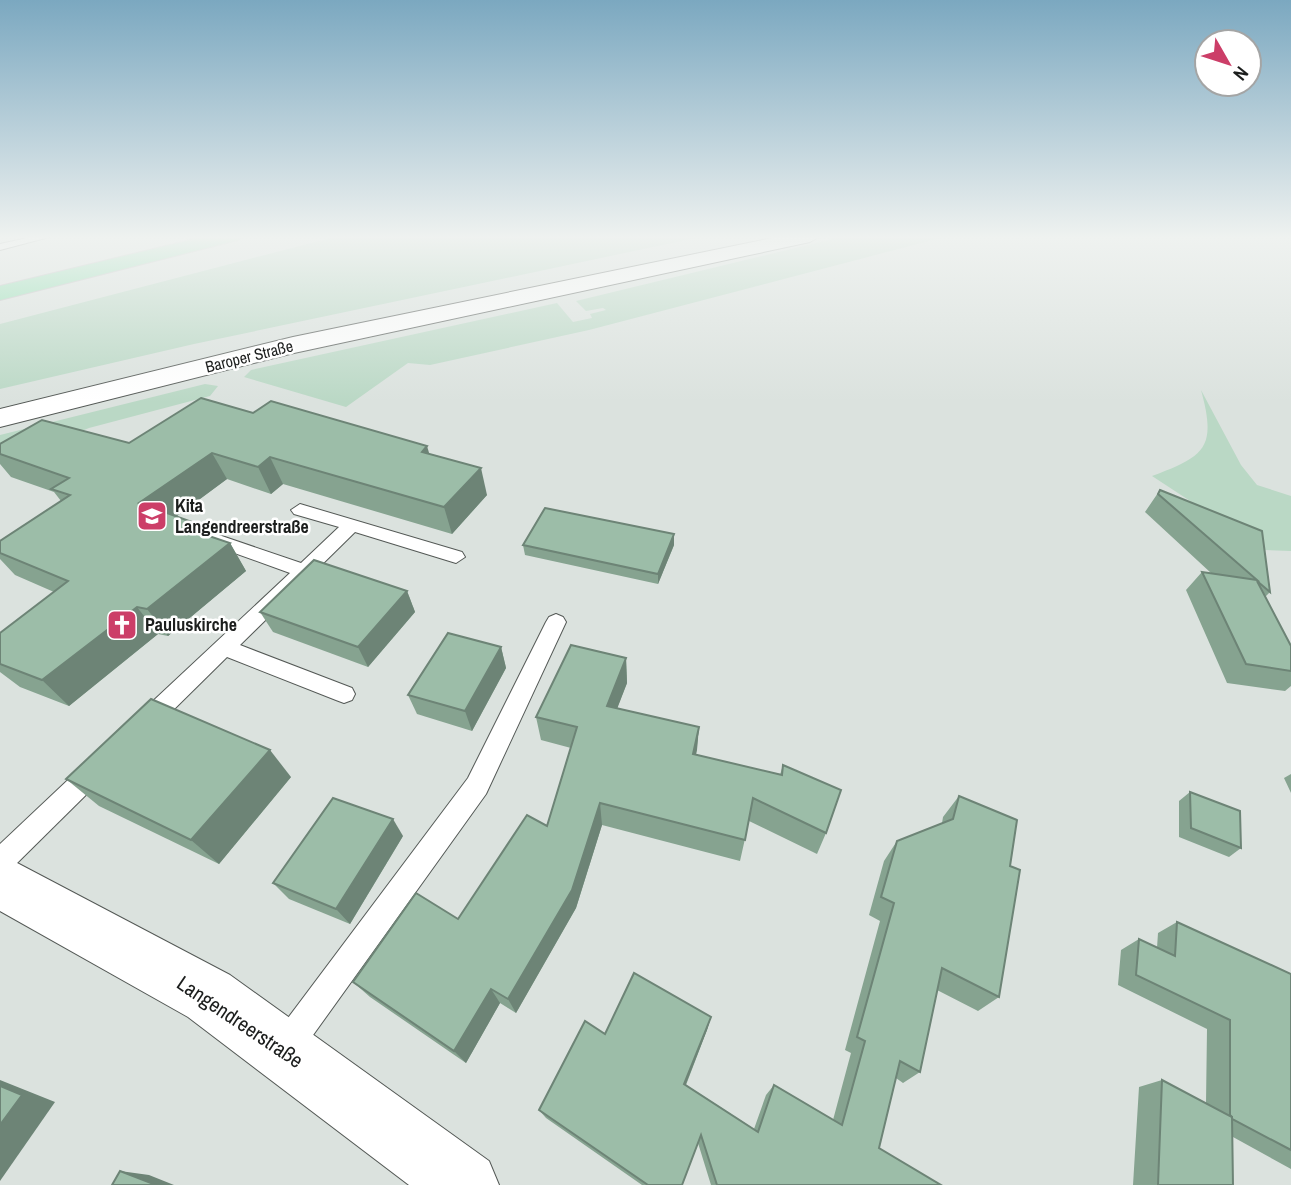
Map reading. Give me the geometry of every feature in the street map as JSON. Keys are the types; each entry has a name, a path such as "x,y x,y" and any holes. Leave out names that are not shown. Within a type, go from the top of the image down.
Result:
{"main road":[{"name":"Baroper Straße","path":"500,300 536,291"},
{"name":"Baroper Straße","path":"0,418 293,345 542,291"},
{"name":"Langendreerstraße","path":"0,881 209,996 465,1185"}],"lane":[{"path":"300,510 456,557"},
{"path":"130,737 352,525"},
{"path":"200,534 304,571"},
{"path":"284,1049 477,786 556,622"},
{"path":"224,647 344,694"},
{"path":"0,862 112,755"}],"green space":[{"path":"126,291 443,291 194,344 0,389 0,324"},
{"path":"616,291 737,291 589,330 430,365 408,363 346,407 244,377 251,370 557,303 573,322 592,318 590,314 606,310 603,308 586,311 576,301"},
{"path":"205,384 218,386 210,396 89,428 0,464 0,435"},
{"path":"1201,390 1241,465 1257,485 1291,496 1291,551 1265,550 1152,476 1184,462 1202,447 1207,437 1208,425"}],"building":[{"path":"201,398 253,413 271,401 427,446 422,452 481,468 444,507 270,457 258,467 212,453 139,503 203,526 203,534 230,543 147,609 137,607 42,680 0,664 0,633 68,581 0,553 0,541 70,495 51,489 69,478 0,454 0,444 42,420 129,443"},
{"path":"1160,490 1262,531 1270,592 1257,581 1291,646 1291,671 1246,664 1202,572 1257,580 1158,494"},
{"path":"545,508 674,534 658,574 523,545"},
{"path":"314,560 407,591 358,647 260,612"},
{"path":"448,633 501,647 465,711 408,695"},
{"path":"571,645 626,658 607,706 699,727 693,754 782,775 783,765 841,790 826,833 753,798 745,840 600,803 572,890 508,999 491,989 454,1051 353,982 416,893 458,919 527,815 547,826 577,727 536,717"},
{"path":"151,699 270,750 191,840 66,779"},
{"path":"1190,792 1240,811 1241,848 1191,828"},
{"path":"959,796 1017,820 1010,866 1020,870 999,997 942,968 920,1072 900,1061 879,1148 941,1185 717,1185 701,1135 682,1185 648,1185 539,1110 585,1021 605,1034 634,973 711,1017 684,1084 758,1132 774,1085 842,1125 865,1041 857,1037 894,903 881,897 897,841 953,819"},
{"path":"333,798 393,819 336,909 273,883"},
{"path":"1177,922 1291,974 1291,1150 1232,1119 1230,1115 1230,1020 1136,975 1139,939 1175,956"},
{"path":"1162,1080 1232,1117 1233,1185 1158,1185"},
{"path":"0,1086 22,1095 0,1125"},
{"path":"120,1171 156,1185 112,1185"}],"place":[{"name":"Kita Langendreerstraße","path":"152,516"},
{"name":"Pauluskirche","path":"122,625"}]}
